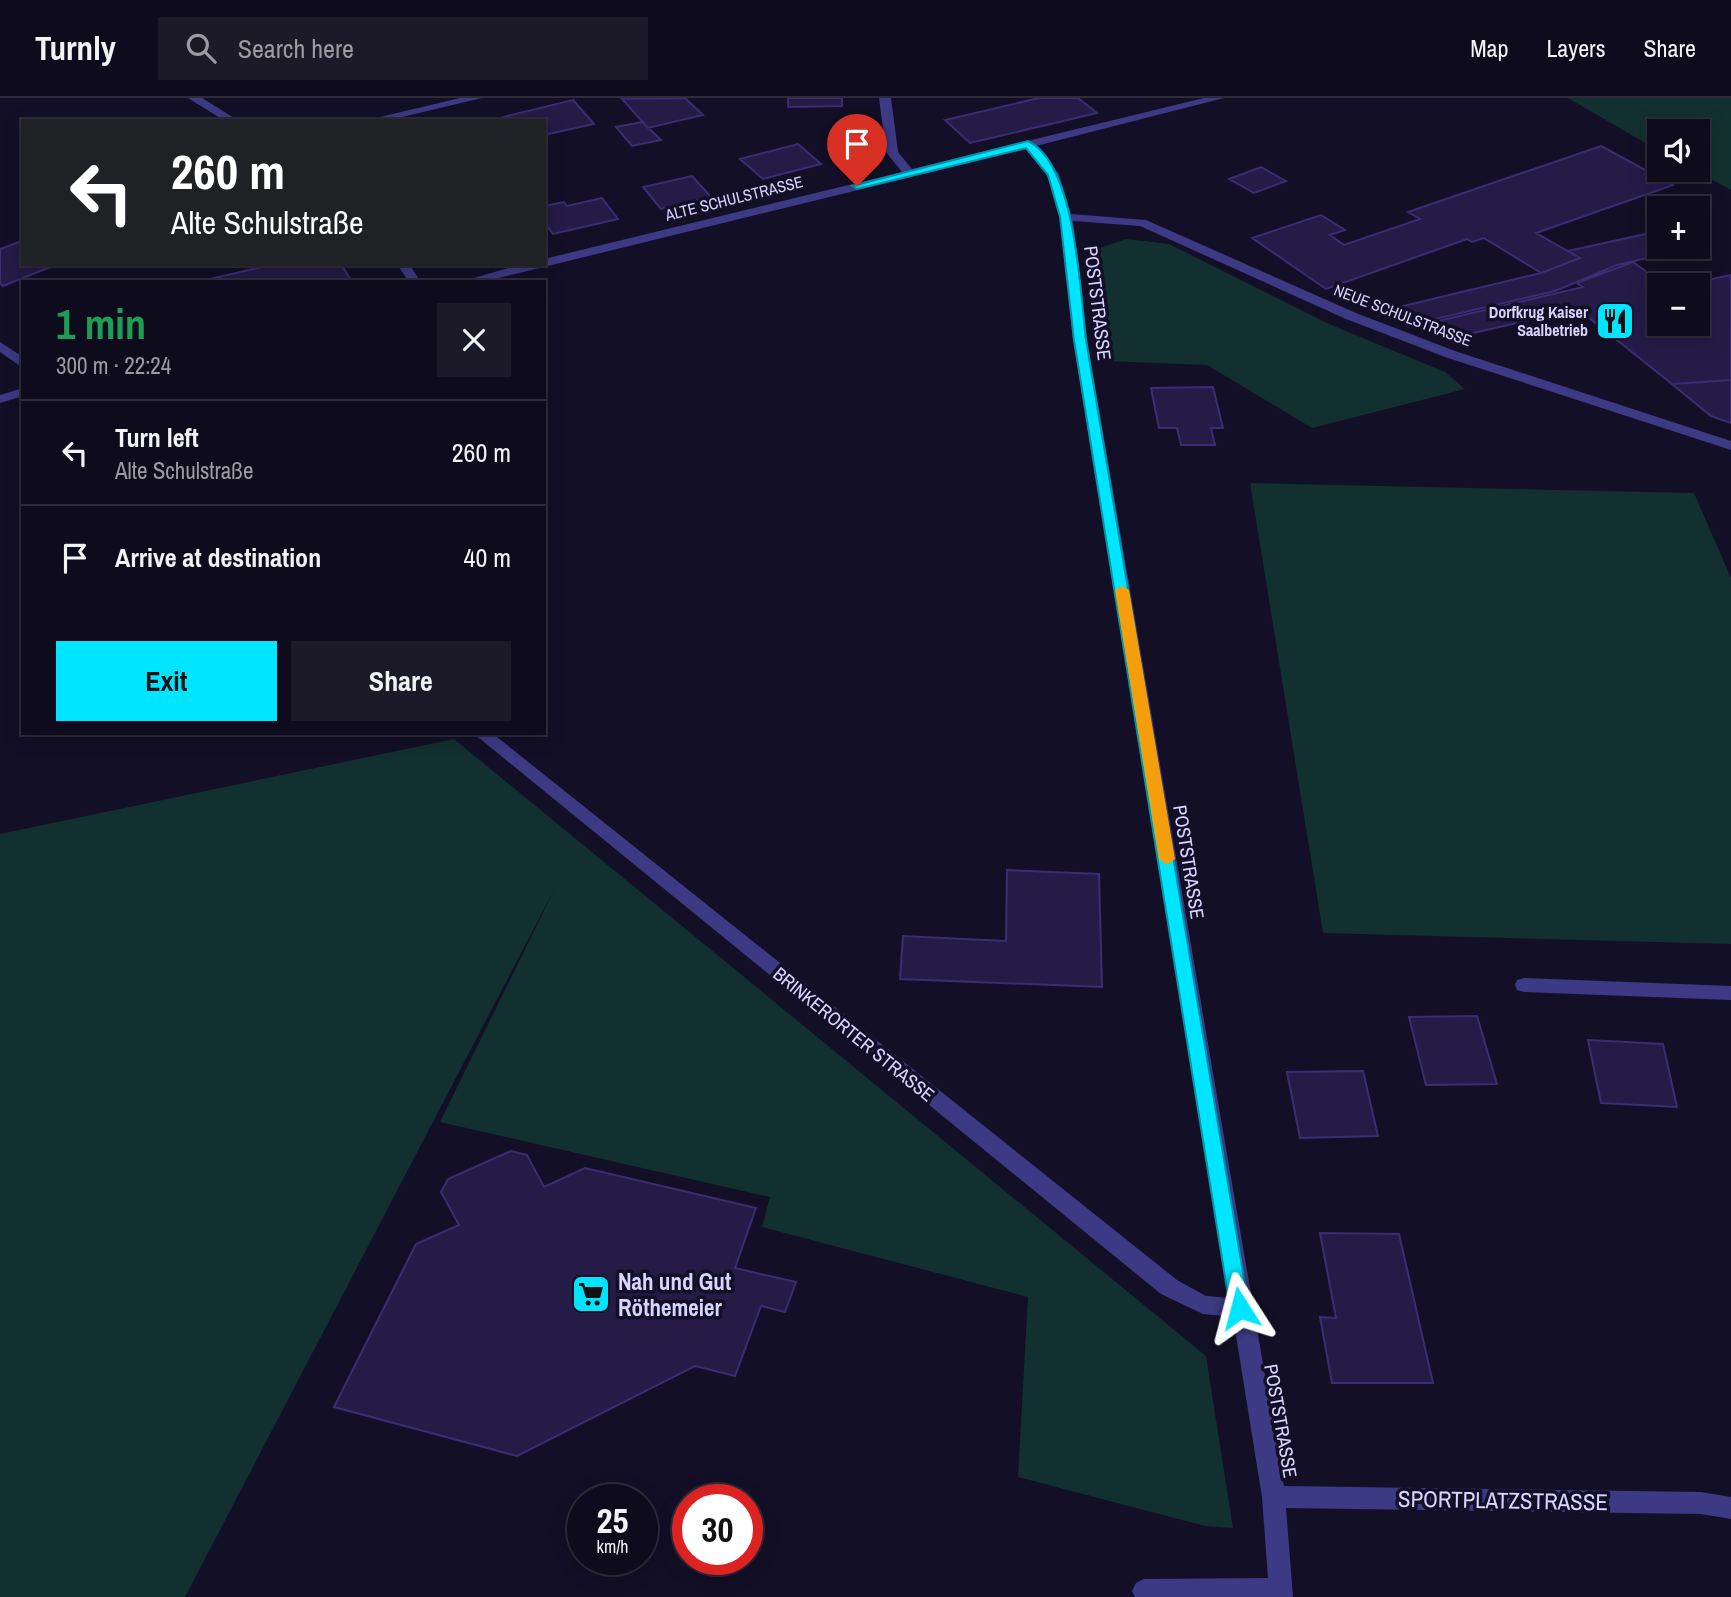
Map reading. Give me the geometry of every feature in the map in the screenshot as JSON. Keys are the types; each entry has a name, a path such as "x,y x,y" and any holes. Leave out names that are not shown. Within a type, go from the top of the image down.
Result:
{"street":[{"path":"194,98 231,119"},
{"path":"377,119 476,98"},
{"path":"885,98 892,152 909,173"},
{"name":"ALTE SCHULSTRASSE","path":"546,263 1028,144 1183,102 1218,98"},
{"name":"POSTSTRASSE","path":"1028,144 1053,174 1066,217 1080,340 1240,1308 1274,1497 1281,1593"},
{"name":"NEUE SCHULSTRASSE","path":"1066,217 1142,223 1352,316 1450,354 1731,446"},
{"path":"474,280 530,266"},
{"path":"0,346 21,362"},
{"path":"0,399 21,393"},
{"name":"BRINKERORTER STRASSE","path":"483,735 1169,1287 1203,1306 1240,1308"},
{"path":"1524,985 1731,993"},
{"name":"SPORTPLATZSTRASSE","path":"1274,1497 1701,1503 1731,1508"},
{"path":"1144,1591 1281,1593"}],"green space":[{"path":"1568,98 1731,98 1731,190 1710,179 1710,119 1647,119 1647,144"},
{"path":"1126,239 1169,244 1329,324 1445,372 1465,389 1312,428 1207,365 1106,361 1094,250"},
{"path":"1250,483 1694,493 1731,578 1731,944 1323,933"},
{"path":"454,739 1206,1356 1233,1528 1205,1526 1018,1477 1028,1297 762,1227 770,1197 440,1122 555,888 185,1597 0,1597 0,834"}],"building":[{"path":"685,98 703,115 648,128 622,99"},
{"path":"788,98 842,98 842,106 788,107"},
{"path":"1039,98 1078,98 1097,113 970,143 945,120"},
{"path":"573,100 594,124 546,135 546,119 503,117"},
{"path":"642,122 661,140 632,146 616,127"},
{"path":"798,144 821,164 763,179 740,159"},
{"path":"1601,146 1647,171 1647,182 1667,182 1673,185 1536,233 1580,258 1541,273 1484,238 1472,242 1467,239 1326,289 1252,238 1321,215 1345,230 1330,235 1344,245 1420,219 1408,212"},
{"path":"1261,167 1286,181 1254,193 1229,179"},
{"path":"692,176 711,197 661,209 643,187"},
{"path":"602,198 618,219 553,234 546,225 546,206 564,202 567,206"},
{"path":"1647,234 1647,258 1617,265 1555,291 1414,324 1395,308 1541,273 1580,258 1568,251"},
{"path":"21,241 21,266 53,266 3,286 0,283 0,249"},
{"path":"1633,262 1648,273 1647,336 1710,336 1710,280 1731,275 1731,380 1672,384 1578,309 1456,337 1438,321 1583,287 1577,283"},
{"path":"342,266 351,280 206,280 262,267"},
{"path":"1731,380 1731,423 1711,416 1672,384"},
{"path":"1213,387 1223,428 1211,428 1215,445 1181,445 1177,428 1159,428 1151,388"},
{"path":"1007,870 1099,874 1102,987 900,979 903,936 1006,941"},
{"path":"1477,1016 1497,1084 1426,1085 1409,1017"},
{"path":"1588,1040 1663,1044 1677,1107 1601,1103"},
{"path":"1363,1071 1378,1136 1300,1138 1287,1072"},
{"name":"Nah und Gut Röthemeier","path":"511,1151 527,1155 544,1187 585,1168 756,1208 735,1268 796,1282 785,1312 761,1306 735,1376 695,1366 517,1456 334,1407 416,1244 459,1225 441,1192 448,1179"},
{"path":"1320,1233 1399,1234 1433,1383 1332,1383 1320,1317 1336,1318"}],"slow traffic":[{"path":"1122,590 1167,859"}],"place":[{"name":"Dorfkrug Kaiser Saalbetrieb","path":"1615,321"},
{"name":"Nah und Gut Röthemeier","path":"591,1294"}],"route":[{"path":"857,186 1028,144 1053,174 1066,217 1080,340 1240,1308"}]}
